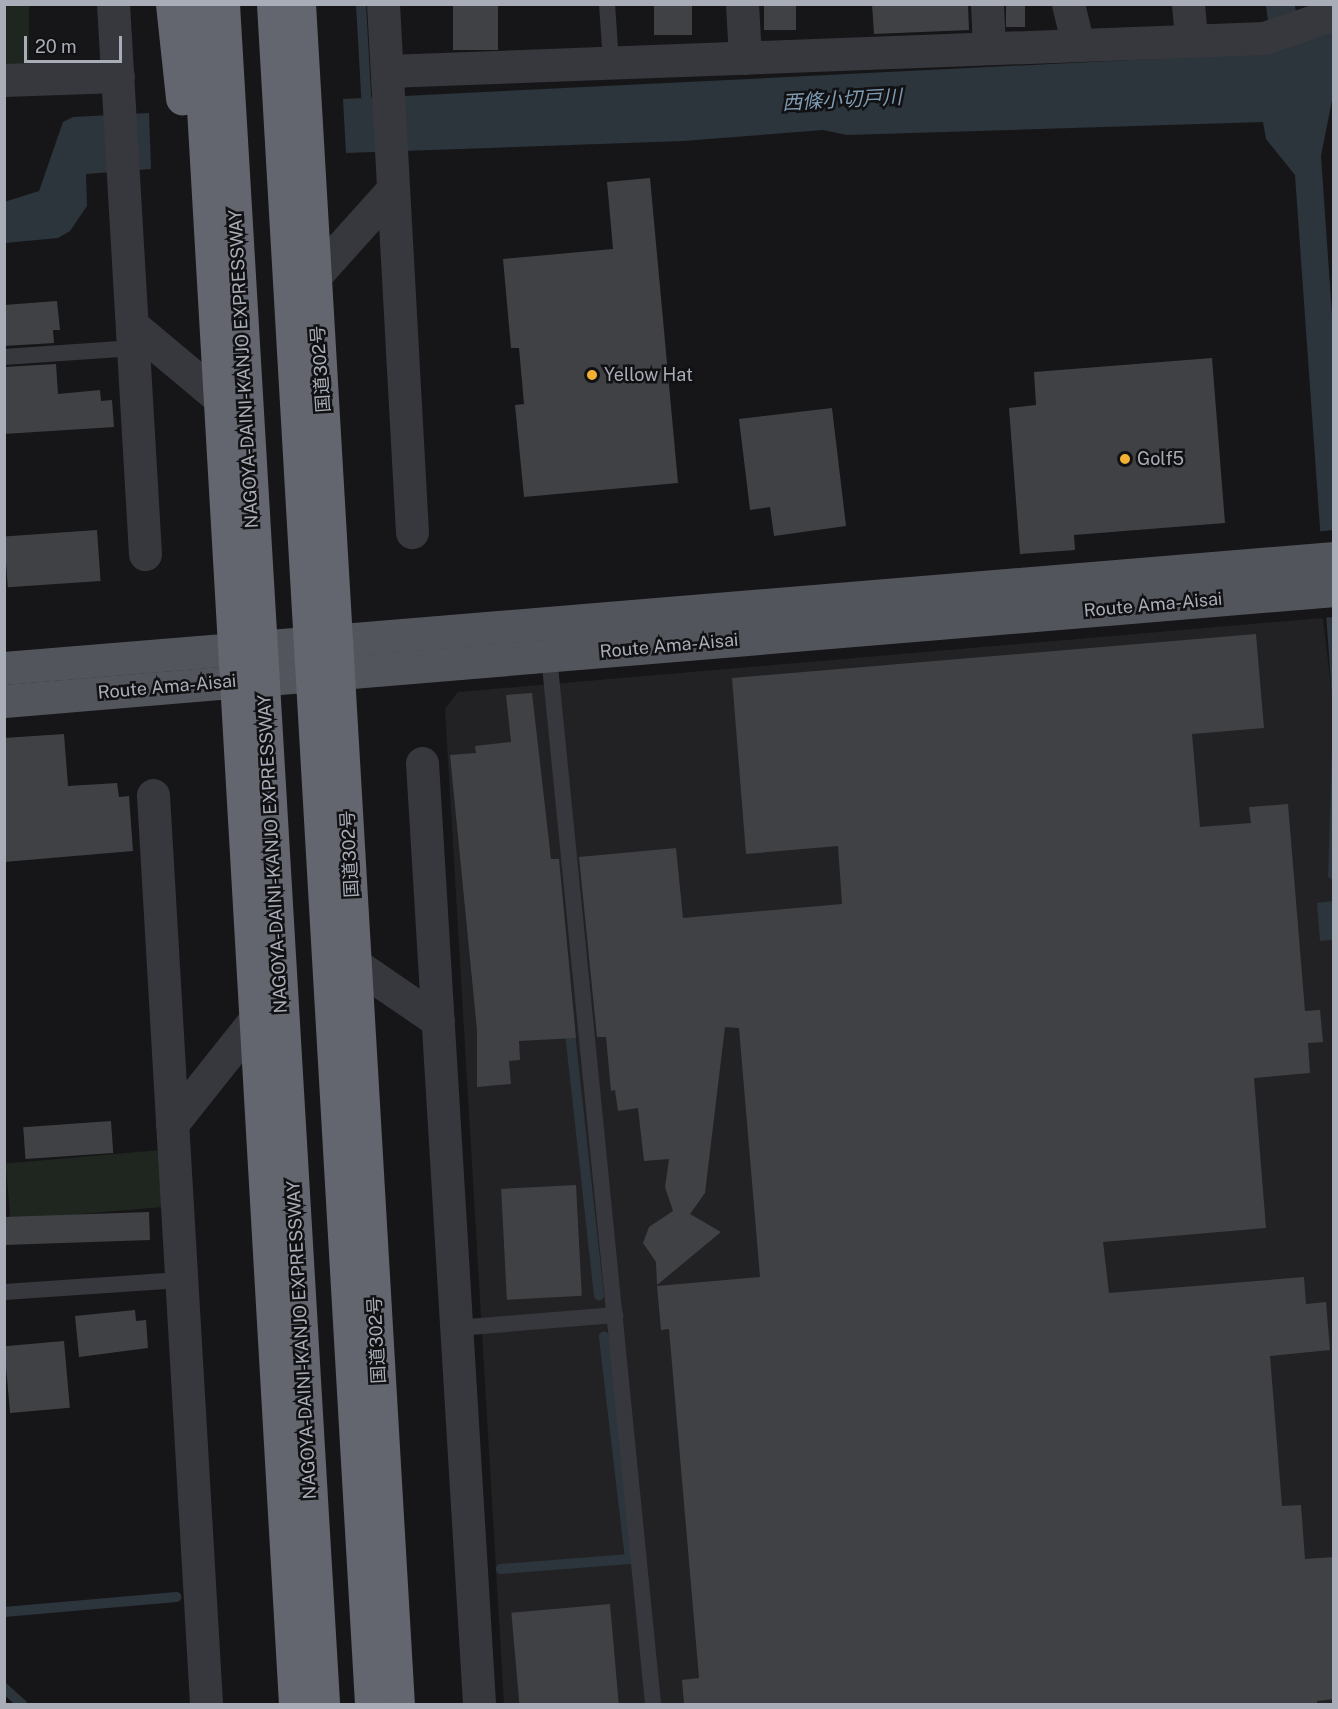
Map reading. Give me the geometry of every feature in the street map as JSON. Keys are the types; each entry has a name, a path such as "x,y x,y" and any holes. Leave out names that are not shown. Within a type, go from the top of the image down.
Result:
{"highway":[{"path":"172,4 219,397"},
{"path":"197,4 295,1704"},
{"name":"NAGOYA-DAINI-KANJO EXPRESSWAY","path":"223,4 323,1704"},
{"path":"273,4 371,1704"},
{"name":"国道302号","path":"299,4 340,672 398,1704"},
{"path":"370,1205 388,1334 411,1567 417,1704"},
{"path":"267,1213 266,1555 274,1704"}],"main road":[{"name":"Route Ama-Aisai","path":"4,668 234,647 1324,559"},
{"name":"Route Ama-Aisai","path":"4,701 1326,591"}],"street":[{"path":"113,4 145,554"},
{"path":"383,4 412,532"},
{"path":"742,4 745,58"},
{"path":"987,4 989,48"},
{"path":"1068,4 1078,45"},
{"path":"1188,4 1191,40"},
{"path":"387,80 611,63 1264,38 1322,18"},
{"path":"4,80 118,76"},
{"path":"315,276 393,189"},
{"path":"133,337 219,397"},
{"path":"422,763 479,1704"},
{"path":"153,795 206,1704"},
{"path":"356,965 438,1020"},
{"path":"172,1124 257,1017"}],"lane":[{"path":"607,4 611,63"},
{"path":"4,357 133,337"},
{"path":"549,656 653,1704"},
{"path":"4,1292 181,1280"},
{"path":"457,1328 615,1315"}],"shaded area":[{"path":"4,5 29,5 29,73 4,73"},
{"path":"1323,618 1334,712 1328,877 1334,880 1333,1704 504,1704 445,709 458,692"},
{"path":"160,1150 165,1207 11,1220 6,1164"}],"water":[{"name":"西條小切戸川","path":"1266,5 1295,5 1296,14 1333,30 1333,95 1321,156 1334,344 1333,712 1295,175 1266,139 1263,122 847,135 823,130 683,141 346,153 343,99 1272,53"},
{"path":"149,113 151,169 86,174 87,206 70,231 58,238 5,243 4,202 39,191 63,122 73,117"},
{"path":"1333,718 1334,880 1328,877"},
{"path":"1333,901 1333,940 1320,941 1317,903"}],"pier":[{"path":"1333,530 1333,617 1320,618 1315,532"}],"building":[{"path":"453,4 498,4 498,50 453,50"},
{"path":"654,4 692,4 692,35 654,35"},
{"path":"764,4 796,4 796,30 764,30"},
{"path":"872,4 968,4 969,30 874,34"},
{"path":"1006,4 1025,4 1025,27 1006,27"},
{"path":"650,178 678,483 524,497 515,405 524,404 519,348 511,348 503,259 613,249 607,182"},
{"path":"57,301 60,330 53,330 54,343 4,346 4,305"},
{"path":"1212,358 1225,523 1074,535 1075,550 1020,554 1009,408 1036,405 1034,372"},
{"path":"56,364 58,394 100,390 101,401 112,400 114,427 4,434 4,367"},
{"path":"832,408 846,526 774,536 770,507 750,510 739,419"},
{"path":"97,530 101,581 8,587 4,536"},
{"path":"1256,634 1264,728 1192,734 1200,827 1251,823 1249,807 1288,804 1305,1011 1320,1010 1323,1042 1308,1043 1310,1073 1254,1078 1266,1228 1103,1242 1109,1293 1304,1277 1306,1304 1326,1302 1330,1350 1270,1356 1282,1506 1301,1505 1305,1559 1334,1557 1334,1699 1317,1701 1317,1704 684,1704 682,1680 699,1678 669,1329 661,1330 657,1286 760,1277 739,1028 725,1027 705,1193 690,1214 721,1232 657,1285 656,1262 643,1243 649,1227 673,1211 665,1187 669,1159 644,1161 638,1108 618,1111 615,1090 611,1091 606,1037 597,1037 579,857 676,848 683,918 842,904 838,846 746,854 732,678"},
{"path":"532,693 551,859 559,859 576,1038 519,1041 520,1060 509,1061 511,1084 477,1087 477,1030 450,755 476,753 475,746 511,742 506,695"},
{"path":"64,734 68,786 117,783 119,797 129,796 133,851 4,862 4,738"},
{"path":"111,1121 113,1153 25,1159 23,1127"},
{"path":"576,1185 582,1296 507,1300 501,1189"},
{"path":"149,1212 150,1240 4,1245 4,1217"},
{"path":"135,1310 136,1321 146,1320 148,1348 79,1357 75,1316"},
{"path":"64,1341 70,1408 10,1413 4,1346"},
{"path":"610,1604 619,1704 519,1704 511,1613"}],"waterway":[{"path":"361,4 367,112"},
{"path":"569,1024 599,1295"},
{"path":"501,1569 630,1559 604,1337"},
{"path":"4,1612 176,1597"},
{"path":"4,1688 22,1704"}],"place":[{"name":"Yellow Hat","path":"592,375"},
{"name":"Golf5","path":"1125,459"}]}
